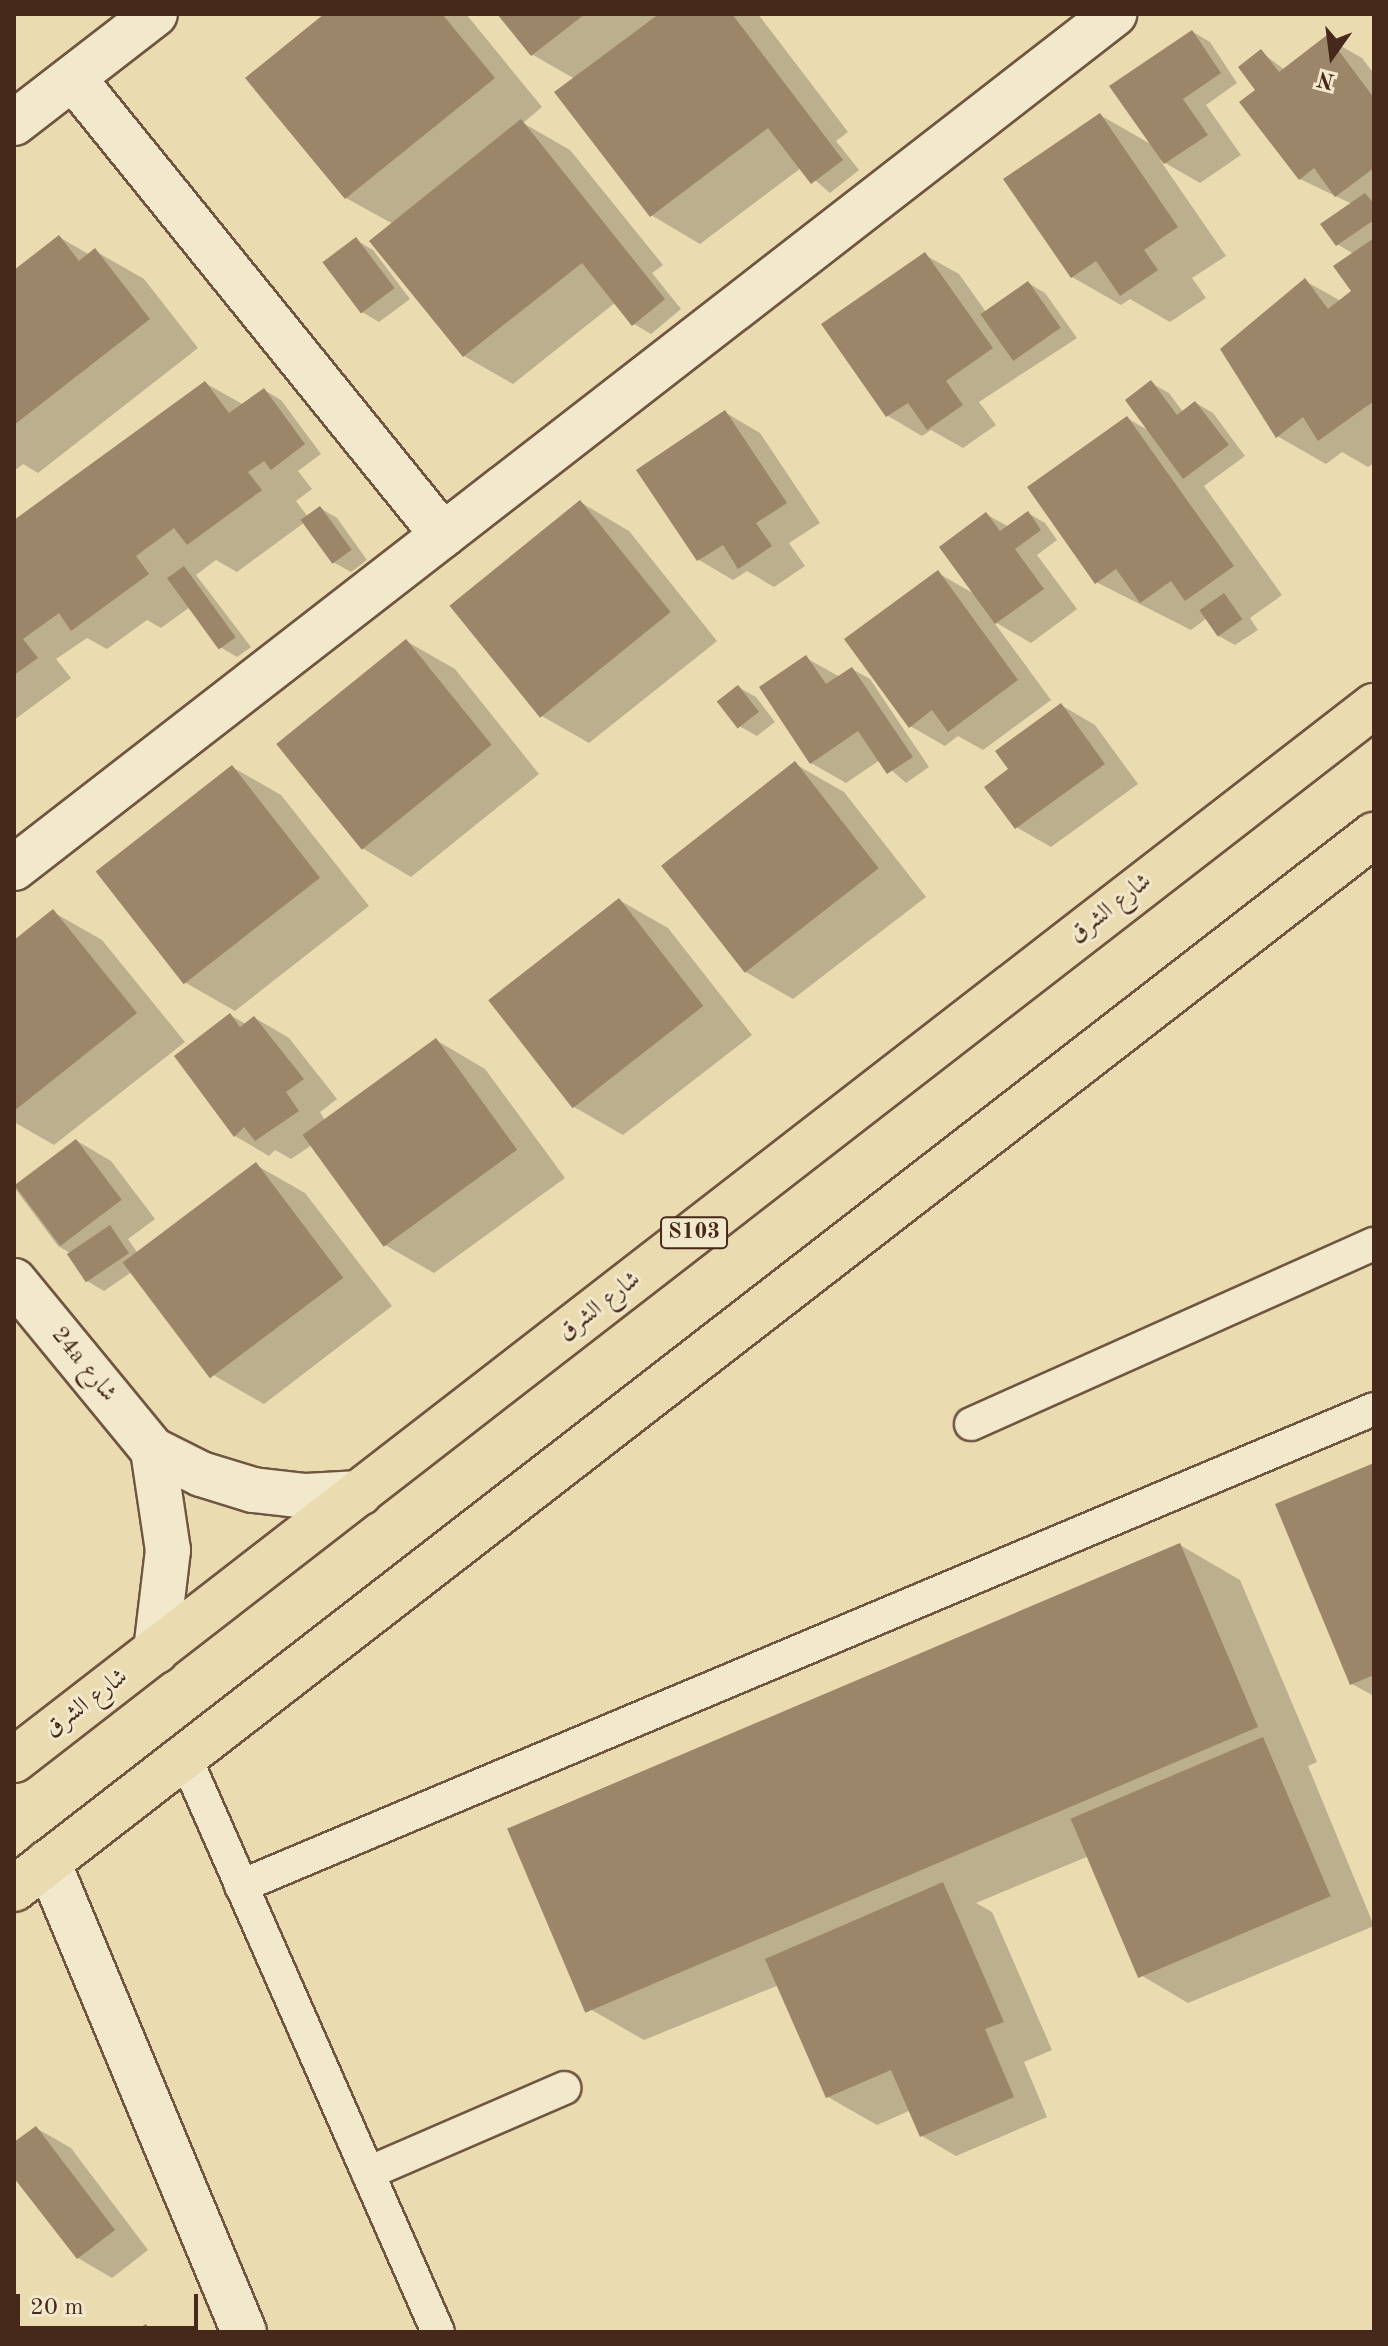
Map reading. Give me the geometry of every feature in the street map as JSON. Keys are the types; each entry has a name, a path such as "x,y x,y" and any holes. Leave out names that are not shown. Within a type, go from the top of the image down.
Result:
{"main road":[{"name":"شارع الشرق","path":"14,1760 1374,706"},
{"path":"14,1889 1374,835"}],"street":[{"path":"14,123 155,14"},
{"path":"14,868 1114,14"},
{"path":"73,78 443,535"},
{"name":"24a شارع","path":"14,1281 153,1450 201,1474 253,1490 306,1496 360,1493"},
{"path":"153,1450 168,1550 156,1651"},
{"path":"48,1862 244,2332"}],"lane":[{"path":"971,1424 1374,1244"},
{"path":"241,1886 1374,1409"},
{"path":"185,1757 438,2332"},
{"path":"368,2173 564,2088"}],"building":[{"path":"324,14 442,14 495,78 345,199 245,78"},
{"path":"497,14 585,14 531,56"},
{"path":"659,14 732,14 843,160 811,184 768,128 650,217 554,92"},
{"path":"1192,30 1221,73 1183,99 1208,135 1164,164 1109,86"},
{"path":"1327,35 1374,98 1374,168 1335,197 1314,168 1299,180 1239,102 1255,90 1238,67 1261,49 1279,72"},
{"path":"1100,113 1178,227 1144,250 1158,270 1120,296 1096,261 1071,278 1003,179"},
{"path":"521,119 665,299 632,326 582,263 463,357 369,241"},
{"path":"1365,193 1374,204 1374,220 1336,246 1320,224"},
{"path":"59,235 79,261 95,248 150,319 14,425 14,270"},
{"path":"356,237 395,288 361,313 322,262"},
{"path":"1374,238 1374,401 1318,441 1303,417 1276,438 1220,349 1305,278 1328,309 1351,291 1333,266"},
{"path":"925,252 993,348 946,381 963,405 927,430 908,403 886,417 821,324"},
{"path":"1028,281 1061,328 1013,361 980,314"},
{"path":"1151,380 1177,415 1195,401 1229,445 1183,479 1125,400"},
{"path":"205,381 229,413 264,388 305,444 271,470 264,461 248,472 262,490 187,545 174,528 136,556 149,574 71,631 59,613 23,639 38,658 14,675 14,520"},
{"path":"725,410 787,503 756,523 772,546 738,569 723,545 697,561 636,470"},
{"path":"1127,416 1234,566 1185,601 1171,581 1140,603 1116,569 1095,584 1027,487"},
{"path":"580,500 671,612 540,718 449,606"},
{"path":"320,506 352,550 332,564 301,520"},
{"path":"1028,511 1041,530 1015,549 1044,589 995,624 939,547 986,512 1000,531"},
{"path":"184,566 236,637 219,650 167,578"},
{"path":"938,570 1018,680 948,732 932,710 909,728 844,639"},
{"path":"1224,593 1242,619 1218,636 1199,610"},
{"path":"406,639 492,745 362,850 276,744"},
{"path":"806,655 826,684 852,667 913,757 887,774 858,731 810,764 759,687"},
{"path":"738,685 759,712 738,728 717,702"},
{"path":"1061,703 1105,764 1015,829 984,787 1008,769 995,751"},
{"path":"795,761 879,868 745,973 661,866"},
{"path":"232,765 320,878 184,984 96,872"},
{"path":"619,898 703,1006 573,1108 488,1000"},
{"path":"53,909 137,1013 14,1111 14,940"},
{"path":"230,1013 240,1027 254,1016 304,1079 286,1092 299,1111 255,1141 244,1127 234,1137 174,1056"},
{"path":"436,1038 517,1150 384,1247 303,1135"},
{"path":"76,1139 122,1200 60,1246 15,1185"},
{"path":"256,1162 343,1278 210,1378 123,1263"},
{"path":"110,1225 129,1253 86,1282 67,1254"},
{"path":"1374,1463 1374,1675 1350,1685 1275,1504"},
{"path":"1180,1543 1258,1727 585,2013 507,1829"},
{"path":"1263,1737 1331,1896 1138,1978 1071,1819"},
{"path":"943,1882 1004,2022 985,2029 1014,2097 920,2137 891,2070 826,2098 765,1959"},
{"path":"36,2126 115,2230 77,2259 14,2178 14,2142"},
{"path":"146,2324 151,2332 132,2332"}]}
